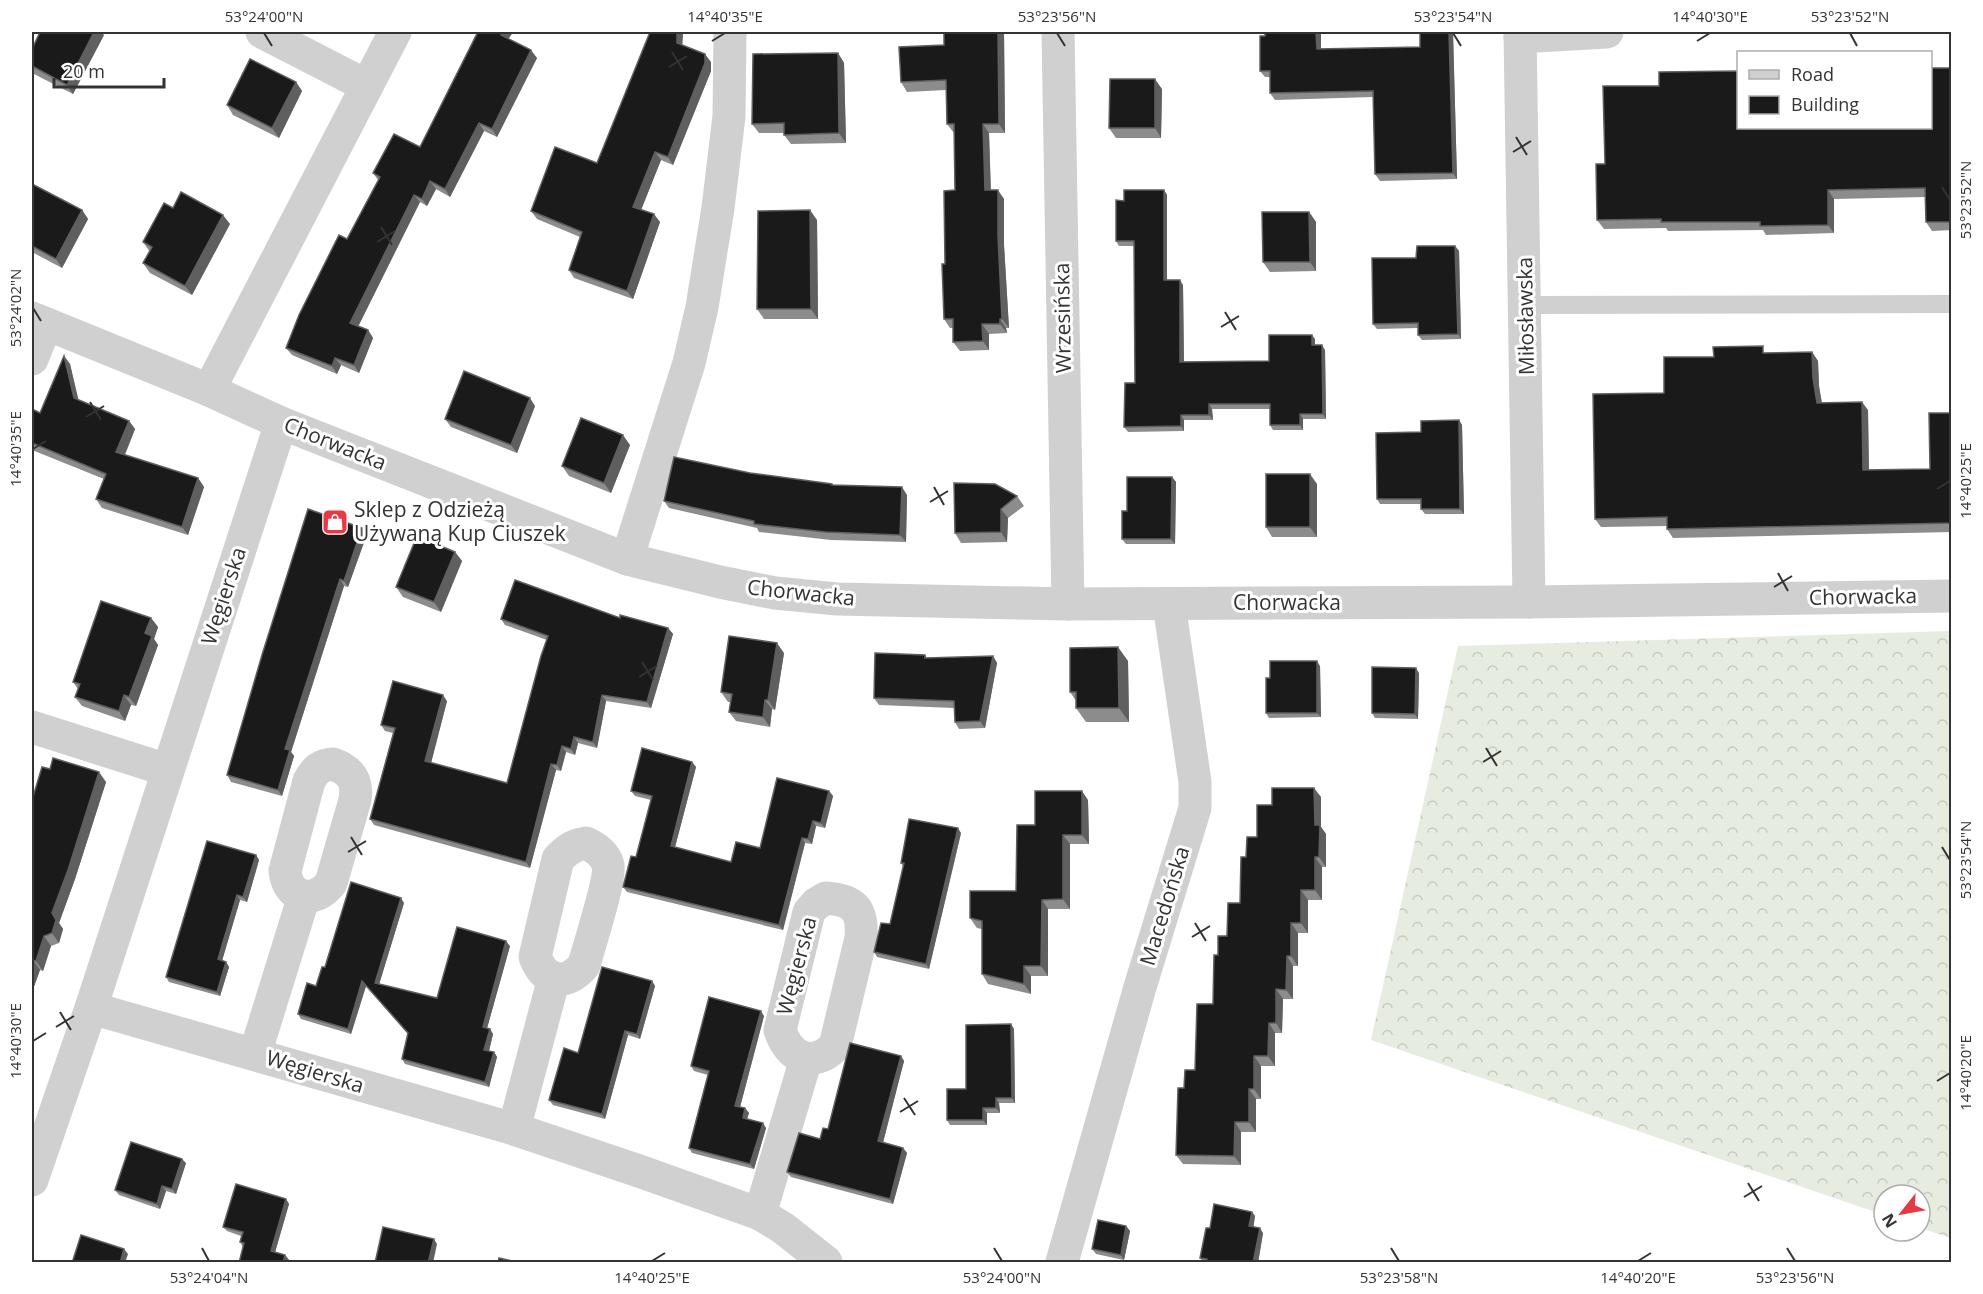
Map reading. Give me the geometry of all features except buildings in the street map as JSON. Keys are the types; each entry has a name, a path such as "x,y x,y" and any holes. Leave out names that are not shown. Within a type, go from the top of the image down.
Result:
{"street":[{"path":"262,32 367,86"},
{"path":"209,390 395,32"},
{"path":"627,559 689,363 702,307 718,207 729,116 730,32"},
{"name":"Wrzesińska","path":"1058,32 1068,604"},
{"path":"1520,34 1607,32"},
{"name":"Miłosławska","path":"1520,34 1529,602"},
{"name":"Chorwacka","path":"32,358 39,321 209,390 281,423 627,559 720,582 785,594 837,599 1068,604 1529,602 1952,596"},
{"name":"Węgierska","path":"33,1168 91,1008 281,423"},
{"name":"Macedońska","path":"1062,1263 1140,987 1195,808 1195,782 1169,604"},
{"path":"32,727 167,770"},
{"name":"Węgierska","path":"255,1054 303,896"},
{"path":"514,1129 554,978"},
{"name":"Węgierska","path":"91,1008 514,1129 760,1214 783,1228 826,1263"},
{"path":"760,1214 806,1059"}],"lane":[{"path":"1526,305 1952,304"}],"green space":[{"path":"1951,631 1951,1238 1932,1232 1932,1183 1872,1183 1872,1211 1371,1040 1458,646"}],"place":[{"name":"Sklep z Odzieżą Używaną Kup Ciuszek","path":"335,522"}]}
